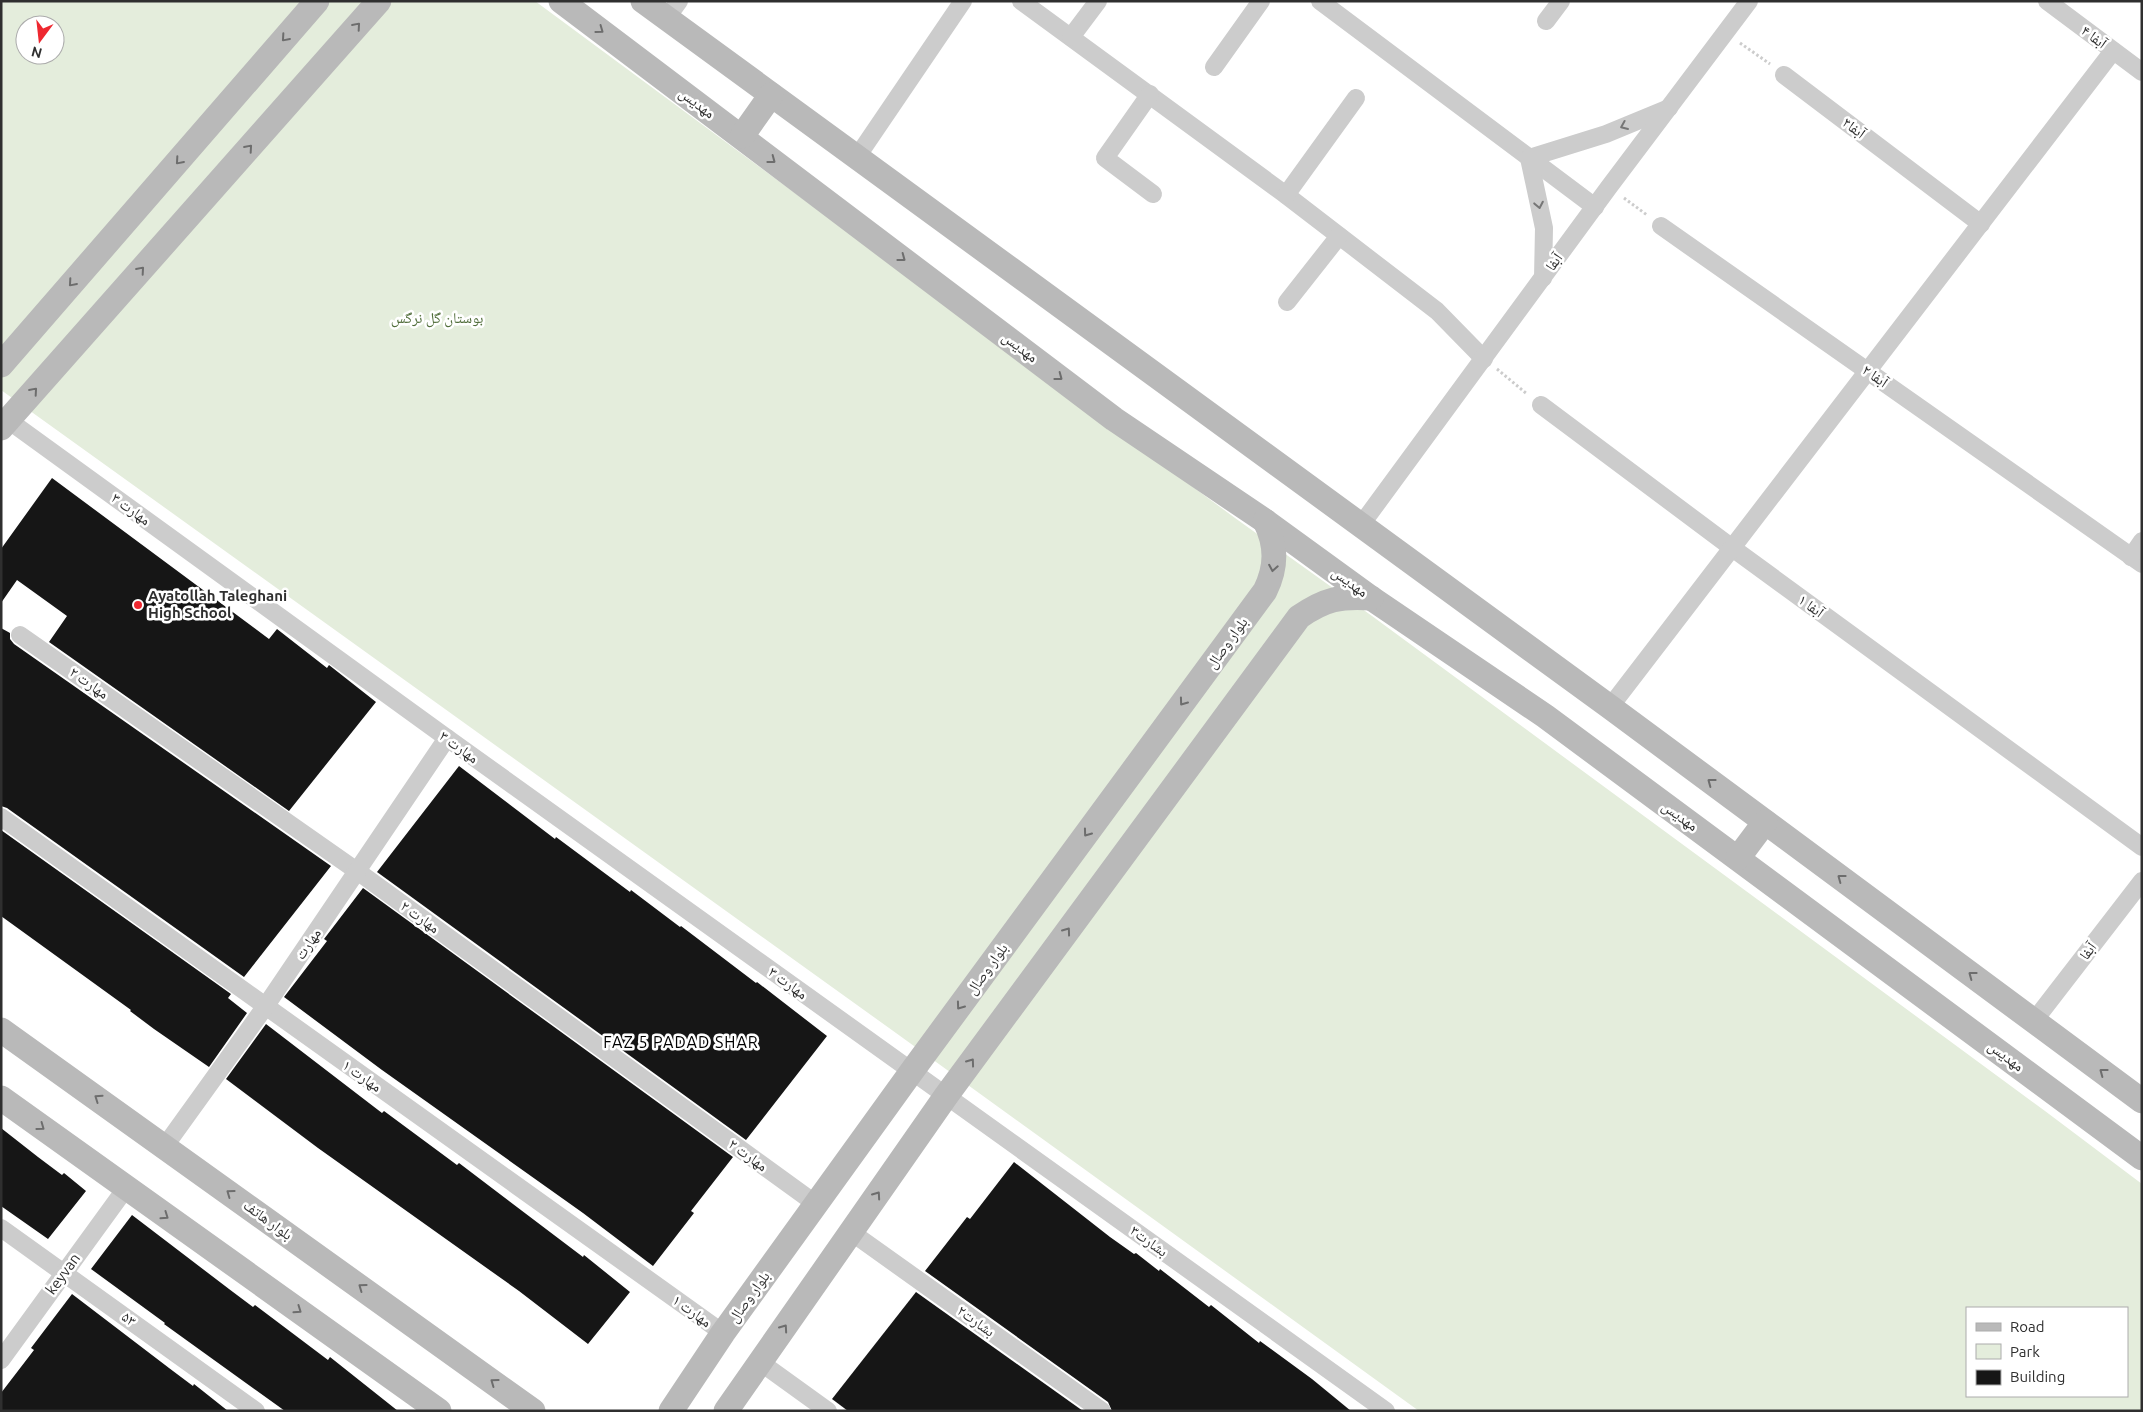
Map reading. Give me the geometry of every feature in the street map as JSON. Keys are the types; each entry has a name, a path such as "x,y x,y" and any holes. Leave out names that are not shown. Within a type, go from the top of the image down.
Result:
{"street":[{"path":"1,365 317,1"},
{"path":"5,424 379,1"},
{"name":"مهدیس","path":"561,1 1114,419 1265,521 1372,598 1545,716 2142,1158"},
{"path":"642,1 673,10 771,95 1362,525 2142,1101"},
{"path":"857,157 963,1"},
{"path":"1021,1 1286,195 1437,311 1484,359"},
{"path":"1071,37 1098,1"},
{"path":"1214,68 1261,1"},
{"path":"1320,1 1595,207"},
{"path":"1546,22 1561,1"},
{"name":"آبفا ۴","path":"2047,1 2142,72"},
{"name":"آبفا","path":"1362,525 1747,2"},
{"path":"1610,707 2113,51"},
{"name":"آبفا۳","path":"1784,75 1982,224"},
{"path":"1150,94 1105,158 1153,194"},
{"path":"742,136 771,95"},
{"path":"1286,195 1356,98"},
{"path":"1530,158 1606,134 1669,108"},
{"path":"1530,158 1544,228 1543,278"},
{"name":"آبفا ۲","path":"1661,226 2136,560"},
{"path":"1287,302 1339,236"},
{"name":"آبفا ۱","path":"1541,405 1731,547 2142,847"},
{"name":"مهارت ۳","path":"5,424 912,1071"},
{"name":"بلوار وصال","path":"671,1411 723,1333 912,1071 1265,591 1271,579 1275,554 1272,535 1265,521"},
{"path":"2136,560 2142,541"},
{"path":"726,1411 946,1096 1299,617 1322,602 1349,596 1372,598"},
{"name":"مهارت ۲","path":"20,634 357,871 816,1204"},
{"name":"مهارت","path":"165,1146 265,1006 447,738"},
{"name":"مهارت ۱","path":"1,817 723,1333"},
{"path":"1738,858 1765,822"},
{"name":"آبفا","path":"2034,1021 2142,881"},
{"name":"بلوار هاتف","path":"1,1030 533,1411"},
{"name":"بشارت۳","path":"912,1071 1386,1411"},
{"path":"1,1098 439,1411"},
{"name":"keyvan","path":"1,1360 126,1188"},
{"name":"۵۳","path":"1,1228 256,1411"},
{"name":"بشارت۲","path":"851,1232 1102,1411"},
{"path":"760,1362 828,1411"}],"path":[{"path":"1726,32 1784,75"},
{"path":"1609,187 1661,226"},
{"path":"1484,359 1541,405"}],"green space":[{"name":"بوستان گل نرگس","path":"1,1 535,1 2142,1184 2142,1411 1419,1411 1,390"}],"building":[{"path":"52,478 269,639 277,629 327,668 329,665 376,702 289,811 49,642 67,616 17,580 1,603 1,549"},
{"path":"1,628 10,633 10,639 14,644 331,866 244,977 7,808 1,806"},
{"path":"459,766 555,839 556,837 630,892 631,890 681,926 827,1036 746,1140 377,872"},
{"path":"1,830 231,994 228,998 247,1013 209,1067 154,1029 131,1010 1,916"},
{"path":"363,888 733,1157 691,1211 694,1213 653,1266 583,1213 382,1070 284,997 327,941 324,939"},
{"path":"266,1024 382,1113 384,1111 457,1165 459,1163 583,1257 584,1255 630,1292 588,1344 519,1291 318,1148 226,1079"},
{"path":"1,1128 86,1191 48,1239 1,1206"},
{"path":"1014,1162 1110,1237 1134,1254 1136,1253 1159,1271 1160,1269 1209,1307 1211,1305 1259,1343 1260,1341 1312,1379 1351,1411 1112,1411 1108,1402 925,1271 967,1217 970,1219"},
{"path":"132,1215 253,1307 255,1305 328,1360 330,1357 398,1411 285,1411 164,1324 91,1269"},
{"path":"916,1292 1083,1411 848,1411 832,1399"},
{"path":"72,1294 228,1411 1,1411 1,1393 34,1350 31,1348"}],"place":[{"name":"Ayatollah Taleghani High School","path":"138,605"}],"district":[{"name":"FAZ 5 PADAD SHAR","path":"681,1042"}]}
